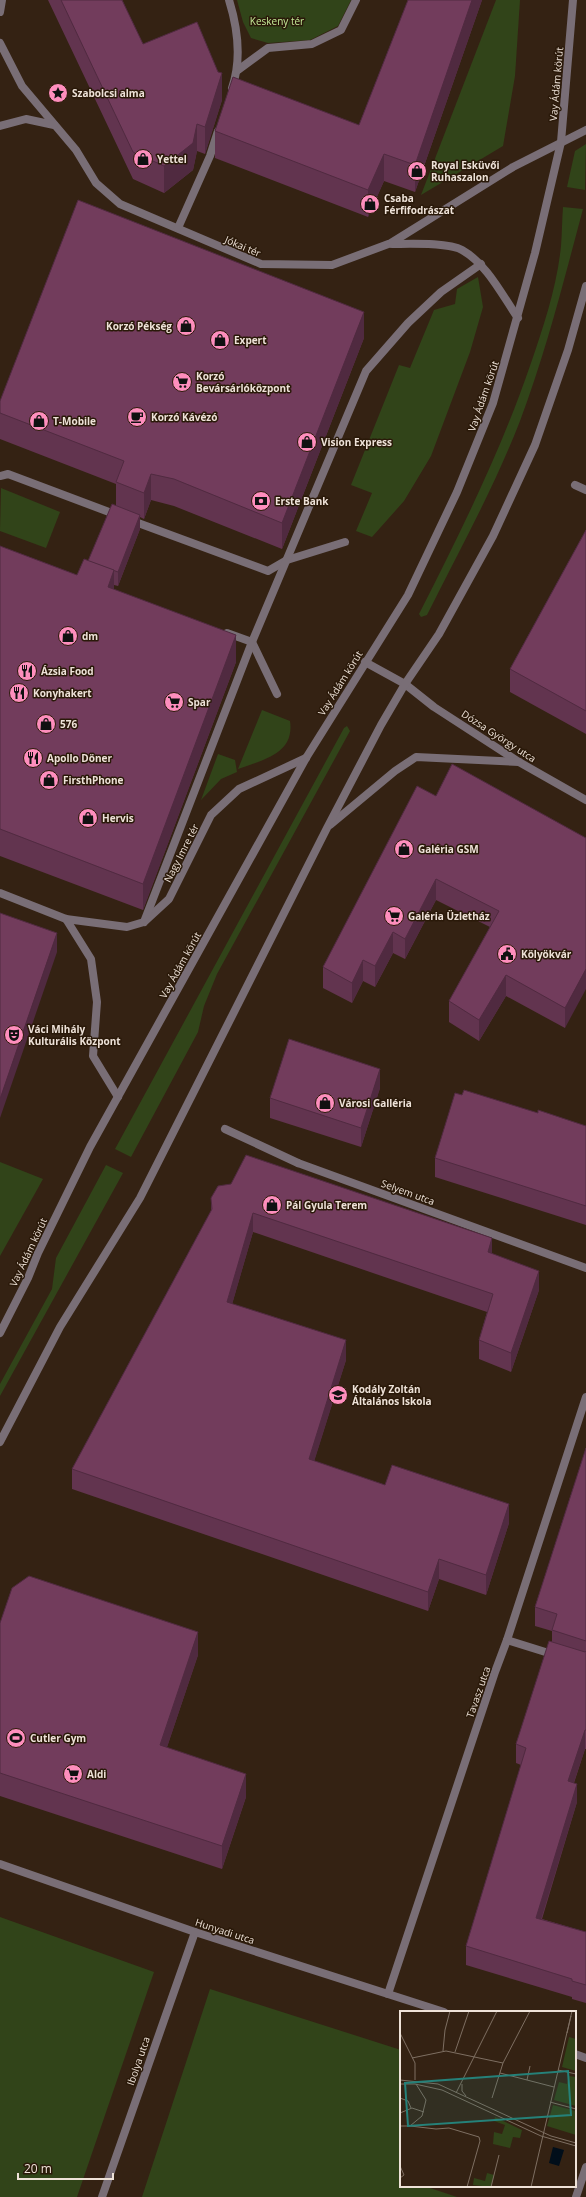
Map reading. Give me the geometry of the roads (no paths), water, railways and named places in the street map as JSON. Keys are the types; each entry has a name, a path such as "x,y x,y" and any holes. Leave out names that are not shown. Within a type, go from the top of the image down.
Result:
{"street":[{"path":"0,12 2,0"},
{"path":"229,0 236,24 238,70 229,99"},
{"path":"238,70 268,48 312,44 341,30 356,0"},
{"name":"Vay Ádám körút","path":"0,1333 28,1278 38,1253 90,1146 306,758 365,662 408,596 457,492 493,403 518,318 561,142 573,0"},
{"name":"Jókai tér","path":"0,43 22,86 76,150 96,183 120,204 261,264 332,264 391,244 513,167 586,130"},
{"path":"0,126 26,119 54,125"},
{"path":"178,228 210,156 222,120"},
{"path":"391,244 433,245 461,249 481,264 518,318"},
{"path":"144,922 252,642 366,371 408,323 441,292 481,264"},
{"path":"0,1442 60,1327 140,1198 327,828 405,684 439,634 493,536 535,446 568,350 586,286"},
{"path":"0,476 8,474 268,571 287,560 345,542"},
{"path":"574,485 586,490"},
{"path":"215,628 252,642 277,694"},
{"name":"Dózsa György utca","path":"365,662 405,684 434,707 519,762 586,800"},
{"path":"327,828 395,770 416,757 519,762"},
{"name":"Nagy Imre tér","path":"0,893 66,919 127,927 144,922 169,899 211,815 239,789 306,758"},
{"path":"66,919 91,959 97,1002 93,1056 118,1097"},
{"name":"Selyem utca","path":"225,1129 298,1163 586,1268"},
{"name":"Tavasz utca","path":"388,1994 492,1680 507,1640 586,1397"},
{"path":"507,1640 565,1658"},
{"name":"Hunyadi utca","path":"0,1864 195,1932 441,2011"},
{"name":"Ibolya utca","path":"102,2197 195,1932"},
{"path":"576,2054 586,2058"},
{"path":"576,2197 586,2167"}],"place":[{"name":"Szabolcsi alma","path":"58,93"},
{"name":"Yettel","path":"143,159"},
{"name":"Royal Esküvői Ruhaszalon","path":"417,171"},
{"name":"Csaba Férfifodrászat","path":"370,204"},
{"name":"Korzó Pékség","path":"186,326"},
{"name":"Expert","path":"220,340"},
{"name":"Korzó Bevársárlóközpont","path":"182,382"},
{"name":"Korzó Kávézó","path":"137,417"},
{"name":"T-Mobile","path":"39,421"},
{"name":"Vision Express","path":"307,442"},
{"name":"Erste Bank","path":"261,501"},
{"name":"dm","path":"68,636"},
{"name":"Ázsia Food","path":"27,671"},
{"name":"Konyhakert","path":"19,693"},
{"name":"Spar","path":"174,702"},
{"name":"576","path":"46,724"},
{"name":"Apollo Döner","path":"33,758"},
{"name":"FirsthPhone","path":"49,780"},
{"name":"Hervis","path":"88,818"},
{"name":"Galéria GSM","path":"404,849"},
{"name":"Galéria Üzletház","path":"394,916"},
{"name":"Kölyökvár","path":"507,954"},
{"name":"Váci Mihály Kulturális Központ","path":"14,1035"},
{"name":"Városi Galléria","path":"325,1103"},
{"name":"Pál Gyula Terem","path":"272,1205"},
{"name":"Kodály Zoltán Általános Iskola","path":"338,1395"},
{"name":"Cutler Gym","path":"16,1738"},
{"name":"Aldi","path":"73,1774"}],"park label":[{"name":"Keskeny tér","path":"277,21"}]}
